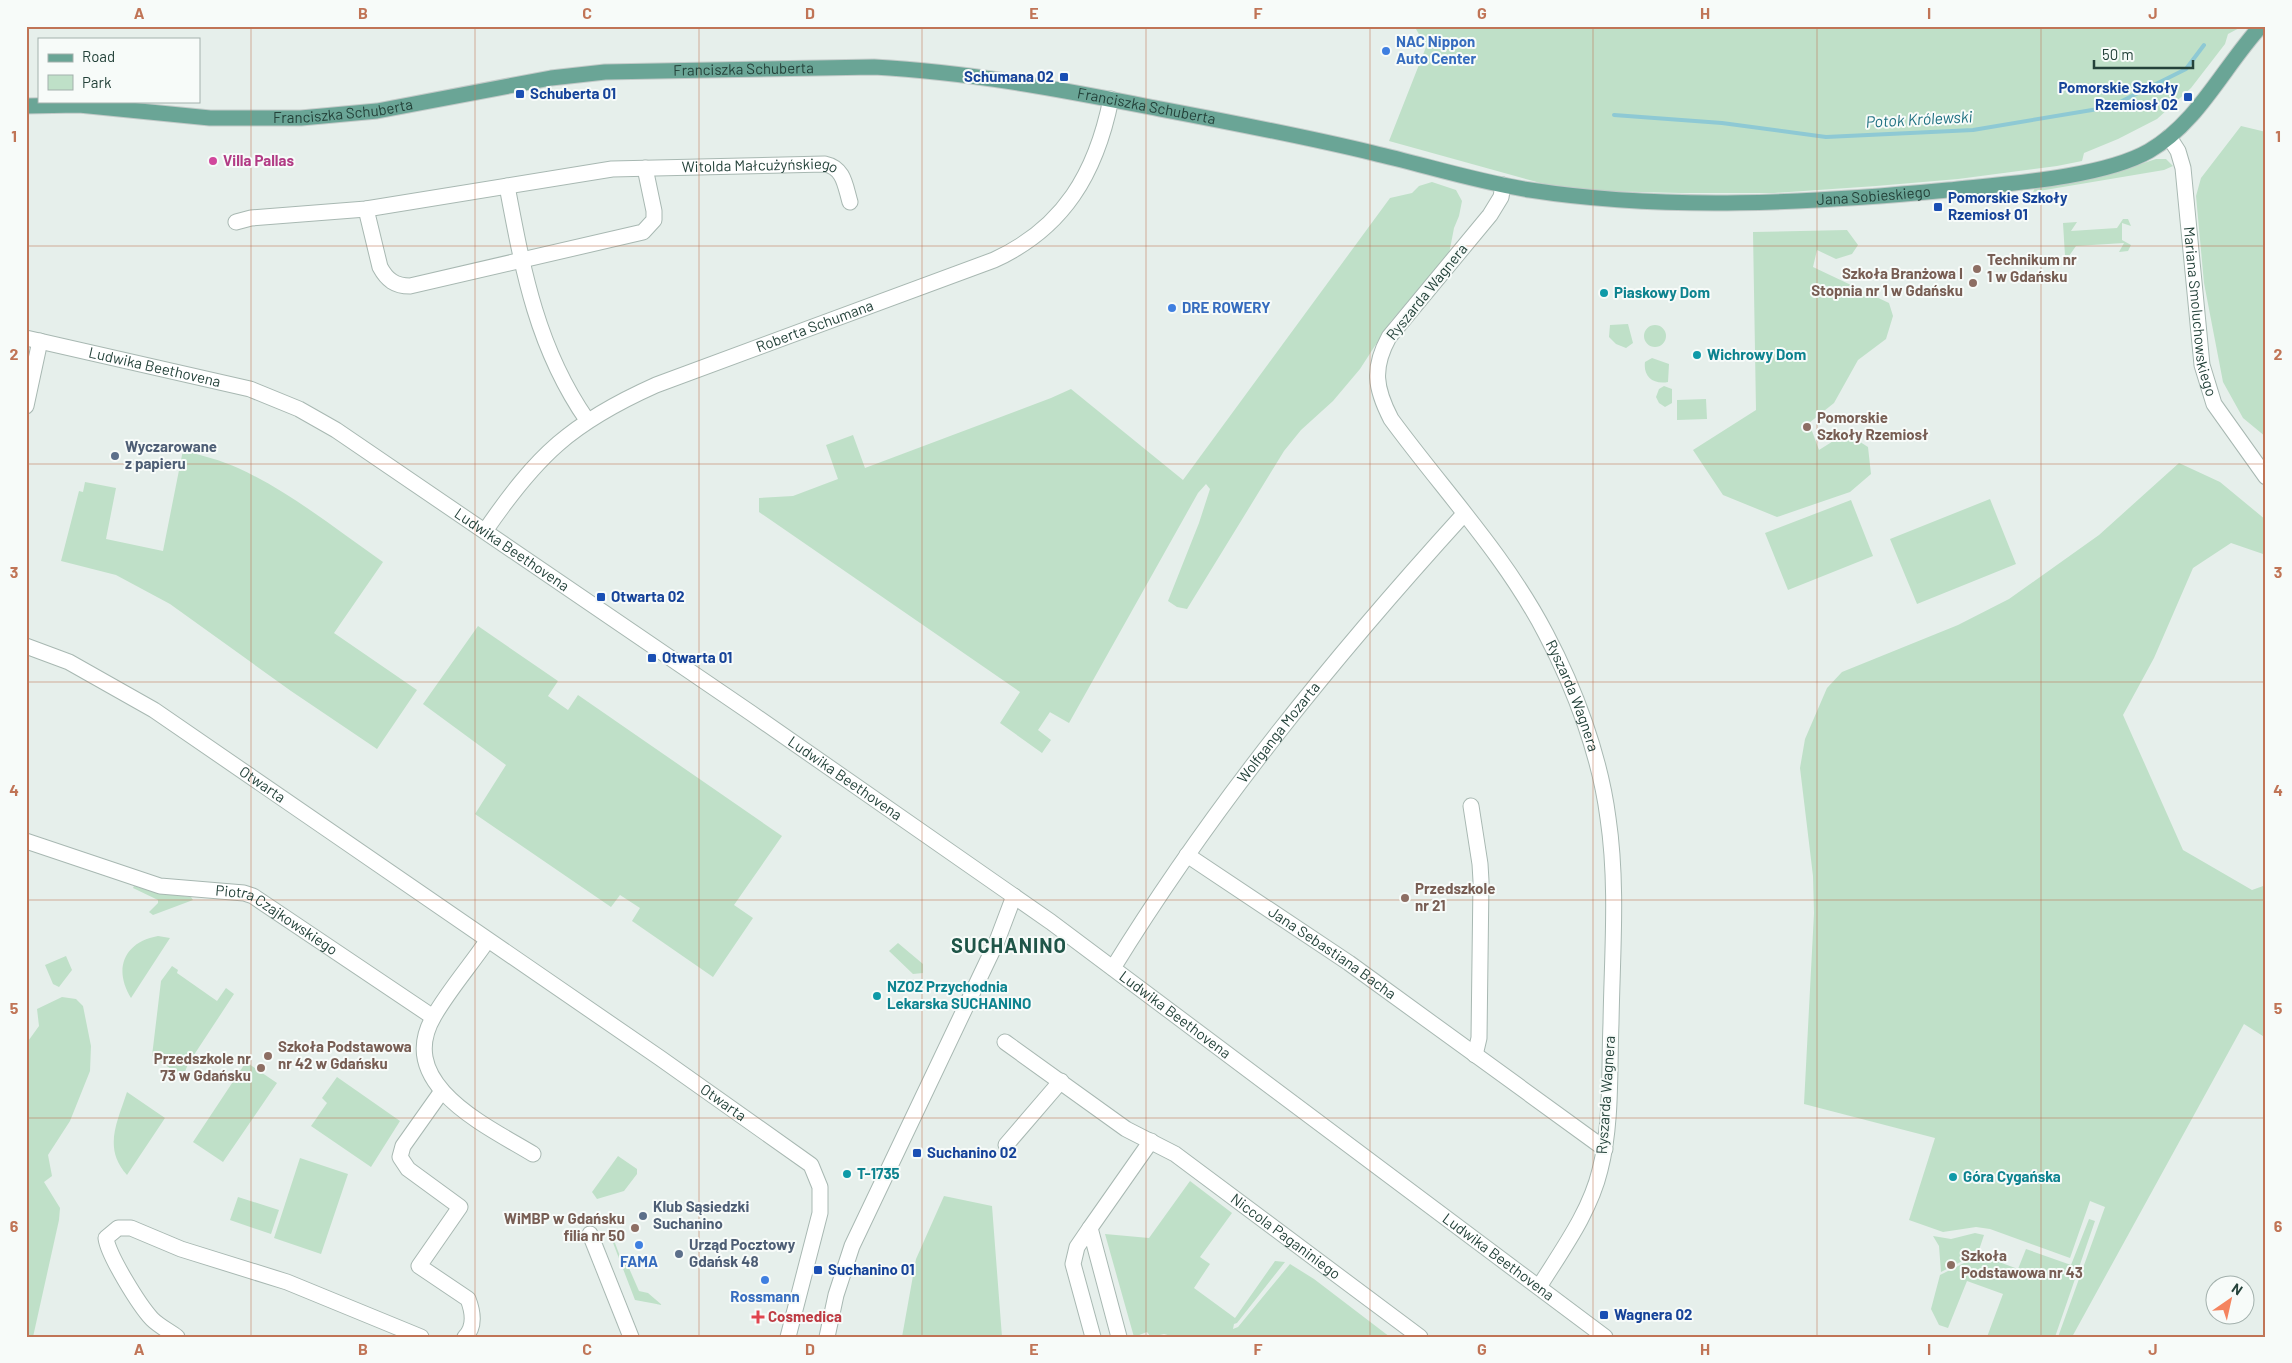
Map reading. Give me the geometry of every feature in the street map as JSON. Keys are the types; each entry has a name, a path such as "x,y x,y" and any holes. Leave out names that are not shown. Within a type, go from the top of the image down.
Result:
{"main road":[{"name":"Jana Sobieskiego","path":"1456,174 1503,185 1586,197 1683,202 1864,197 2024,181 2108,167 2136,158 2169,136 2190,115 2261,26"},
{"name":"Franciszka Schuberta","path":"26,106 79,105 193,117 301,118 377,111 536,81 605,72 874,67 969,74 1111,99 1286,133 1456,174"}],"street":[{"name":"Roberta Schumana","path":"484,531 514,489 536,464 567,434 588,420 637,394 994,260 1020,247 1054,219 1084,180 1099,143 1111,99"},
{"name":"Mariana Smoluchowskiego","path":"2169,136 2182,161 2202,365 2207,387 2214,404 2261,460 2266,477"},
{"name":"Witolda Małcużyńskiego","path":"236,222 251,218 366,209 612,169 825,164 833,166 841,173 850,202"},
{"path":"366,209 380,268 385,276 399,286 410,286 643,232 654,220 654,211 645,168"},
{"name":"Ryszarda Wagnera","path":"1503,185 1501,197 1490,215 1389,337 1381,351 1377,371 1381,399 1391,418 1520,589 1546,634 1574,693 1605,802 1612,868 1613,916 1605,1149 1600,1171 1586,1207 1539,1287"},
{"path":"507,186 532,304 564,384 588,420"},
{"path":"26,406 33,340"},
{"name":"Ludwika Beethovena","path":"33,340 226,382 282,401 336,430 1014,896 1113,968 1605,1337"},
{"name":"Wolfganga Mozarta","path":"1113,968 1187,855 1263,750 1324,673 1464,514"},
{"name":"Otwarta","path":"26,646 69,662 154,710 811,1165 820,1187 818,1224 788,1337"},
{"path":"1470,806 1481,881 1479,1038 1475,1055"},
{"name":"Piotra Czajkowskiego","path":"26,841 160,886 253,896 433,1017"},
{"name":"Jana Sebastiana Bacha","path":"1187,855 1349,963 1605,1149"},
{"path":"827,1337 836,1295 852,1246 997,941 1014,896"},
{"path":"487,941 433,1017 425,1041 424,1056 428,1072 442,1091 465,1111 533,1154"},
{"name":"Niccola Paganiniego","path":"1005,1042 1126,1129 1175,1154 1420,1337"},
{"path":"1006,1145 1061,1082"},
{"path":"442,1091 403,1146 400,1158 408,1169 460,1207 419,1266 468,1300 472,1320 471,1327 465,1337"},
{"path":"1093,1337 1073,1264 1077,1247 1150,1141"},
{"path":"177,1337 152,1319 141,1304 112,1254 106,1238 118,1228 131,1228 181,1249 313,1291 421,1337"},
{"path":"1090,1228 1119,1337"},
{"path":"590,1234 631,1337"}],"green space":[{"path":"1403,26 2243,26 2228,34 2225,44 2191,88 2157,119 2118,139 2084,153 2082,161 1958,179 1876,186 1774,193 1681,193 1602,191 1544,184 1389,141 1426,47 1416,29"},
{"path":"2241,126 2266,132 2266,437 2243,418 2223,382 2204,283 2196,196 2201,178"},
{"path":"2156,159 2166,159 2173,166 2164,170 2033,192 2035,188 2113,173"},
{"path":"1432,182 1456,190 1462,201 1449,254 1391,321 1360,369 1333,401 1301,430 1284,451 1187,609 1177,607 1168,601 1199,523 1210,489 1206,484 1198,493 1069,723 1050,712 1038,730 1051,740 1042,753 1000,723 1020,692 759,512 759,498 793,496 838,479 826,445 853,435 865,468 1071,389 1183,480 1390,198 1412,193 1419,186"},
{"path":"2123,219 2128,219 2131,226 2122,223 2122,240 2131,245 2128,251 2119,252 2124,243 2076,246 2069,256 2065,256 2063,223 2077,222 2071,231 2117,228"},
{"path":"1847,230 1858,245 1852,254 1836,259 1817,250 1813,267 1889,303 1893,316 1886,339 1858,360 1834,403 1809,423 1819,450 1846,433 1868,447 1871,474 1850,492 1777,517 1723,495 1693,450 1756,410 1753,232"},
{"path":"1628,324 1633,343 1626,348 1616,344 1609,337 1610,325"},
{"path":"1655,325 1663,328 1666,336 1663,344 1655,347 1647,344 1644,336 1647,328"},
{"path":"1652,358 1669,364 1668,382 1654,381 1647,375 1645,362"},
{"path":"1664,386 1672,389 1672,403 1665,407 1659,403 1656,397 1659,389"},
{"path":"1706,399 1707,419 1677,420 1677,400"},
{"path":"183,450 238,468 276,488 383,562 334,633 417,690 377,749 291,691 170,604 116,575 61,561 79,491 83,492 85,482 116,488 106,539 163,551"},
{"path":"2179,463 2220,482 2266,520 2266,555 2231,543 2193,568 2154,658 2123,715 2183,850 2252,890 2266,885 2266,1038 2244,1024 2072,1337 2058,1337 2105,1207 2090,1201 2070,1258 1990,1229 1976,1227 1943,1232 1909,1220 1935,1138 1804,1104 1814,913 1813,876 1800,768 1805,739 1827,688 1842,672 1958,625 2009,599 2099,535"},
{"path":"1990,499 2016,564 1917,604 1890,539"},
{"path":"1851,500 1873,556 1788,590 1765,533"},
{"path":"478,626 558,681 548,696 568,710 578,695 782,836 734,905 753,918 713,977 632,921 640,908 620,895 611,907 475,814 506,765 423,704"},
{"path":"134,886 159,893 191,897 193,900 153,915 149,912 158,903 158,900 133,888"},
{"path":"158,936 170,938 131,998 123,977 125,958 137,944"},
{"path":"898,943 923,964 923,973 913,974 889,951"},
{"path":"66,956 72,970 59,987 53,984 45,965"},
{"path":"172,966 178,970 177,973 217,1001 226,988 234,994 188,1064 183,1077 152,1056 161,981"},
{"path":"62,997 76,999 83,1006 91,1046 90,1071 70,1121 48,1155 52,1176 44,1182 60,1208 59,1220 33,1337 26,1337 26,1044 39,1026 37,1009"},
{"path":"246,1062 277,1083 223,1162 193,1142"},
{"path":"337,1077 400,1121 371,1167 311,1126 327,1103 322,1098"},
{"path":"127,1092 165,1118 127,1175 115,1155 114,1135"},
{"path":"618,1156 637,1169 637,1174 624,1191 597,1199 592,1192"},
{"path":"300,1158 348,1174 321,1254 274,1238"},
{"path":"1190,1181 1232,1213 1200,1257 1210,1264 1194,1288 1235,1318 1275,1261 1285,1262 1237,1323 1234,1324 1233,1329 1238,1327 1290,1264 1314,1279 1390,1337 1175,1337 1164,1334 1151,1337 1147,1332 1134,1337 1105,1234 1149,1238"},
{"path":"944,1196 992,1206 1002,1337 902,1337 916,1259"},
{"path":"238,1197 279,1210 271,1234 230,1220"},
{"path":"2089,1219 2095,1221 2055,1337 1987,1337 2003,1294 1967,1281 1948,1328 1939,1325 1931,1309 1940,1275 1980,1255 2018,1269 2026,1249 2071,1265"},
{"path":"1975,1233 1984,1235 1978,1253 1941,1272 1939,1246 1933,1236 1951,1239"},
{"path":"610,1235 612,1235 621,1259 625,1259 639,1291 648,1293 662,1305 635,1300"}],"waterway":[{"name":"Potok Królewski","path":"1614,115 1722,123 1826,137 1973,130 2110,107 2186,69 2204,45"}],"place":[{"name":"NAC Nippon Auto Center","path":"1386,51"},
{"name":"Schumana 02","path":"1064,77"},
{"name":"Schuberta 01","path":"520,94"},
{"name":"Pomorskie Szkoły Rzemiosł 02","path":"2188,97"},
{"name":"Villa Pallas","path":"213,161"},
{"name":"Pomorskie Szkoły Rzemiosł 01","path":"1938,207"},
{"name":"Technikum nr 1 w Gdańsku","path":"1977,269"},
{"name":"Szkoła Branżowa I Stopnia nr 1 w Gdańsku","path":"1973,283"},
{"name":"Piaskowy Dom","path":"1604,293"},
{"name":"DRE ROWERY","path":"1172,308"},
{"name":"Wichrowy Dom","path":"1697,355"},
{"name":"Pomorskie Szkoły Rzemiosł","path":"1807,427"},
{"name":"Wyczarowane z papieru","path":"115,456"},
{"name":"Otwarta 02","path":"601,597"},
{"name":"Otwarta 01","path":"652,658"},
{"name":"Przedszkole nr 21","path":"1405,898"},
{"name":"NZOZ Przychodnia Lekarska SUCHANINO","path":"877,996"},
{"name":"Szkoła Podstawowa nr 42 w Gdańsku","path":"268,1056"},
{"name":"Przedszkole nr 73 w Gdańsku","path":"261,1068"},
{"name":"Suchanino 02","path":"917,1153"},
{"name":"T-1735","path":"847,1174"},
{"name":"Góra Cygańska","path":"1953,1177"},
{"name":"Klub Sąsiedzki Suchanino","path":"643,1216"},
{"name":"WiMBP w Gdańsku filia nr 50","path":"635,1228"},
{"name":"FAMA","path":"639,1245"},
{"name":"Urząd Pocztowy Gdańsk 48","path":"679,1254"},
{"name":"Szkoła Podstawowa nr 43","path":"1951,1265"},
{"name":"Suchanino 01","path":"818,1270"},
{"name":"Rossmann","path":"765,1280"},
{"name":"Wagnera 02","path":"1604,1315"},
{"name":"Cosmedica","path":"758,1317"}],"district":[{"name":"SUCHANINO","path":"1009,946"}]}
